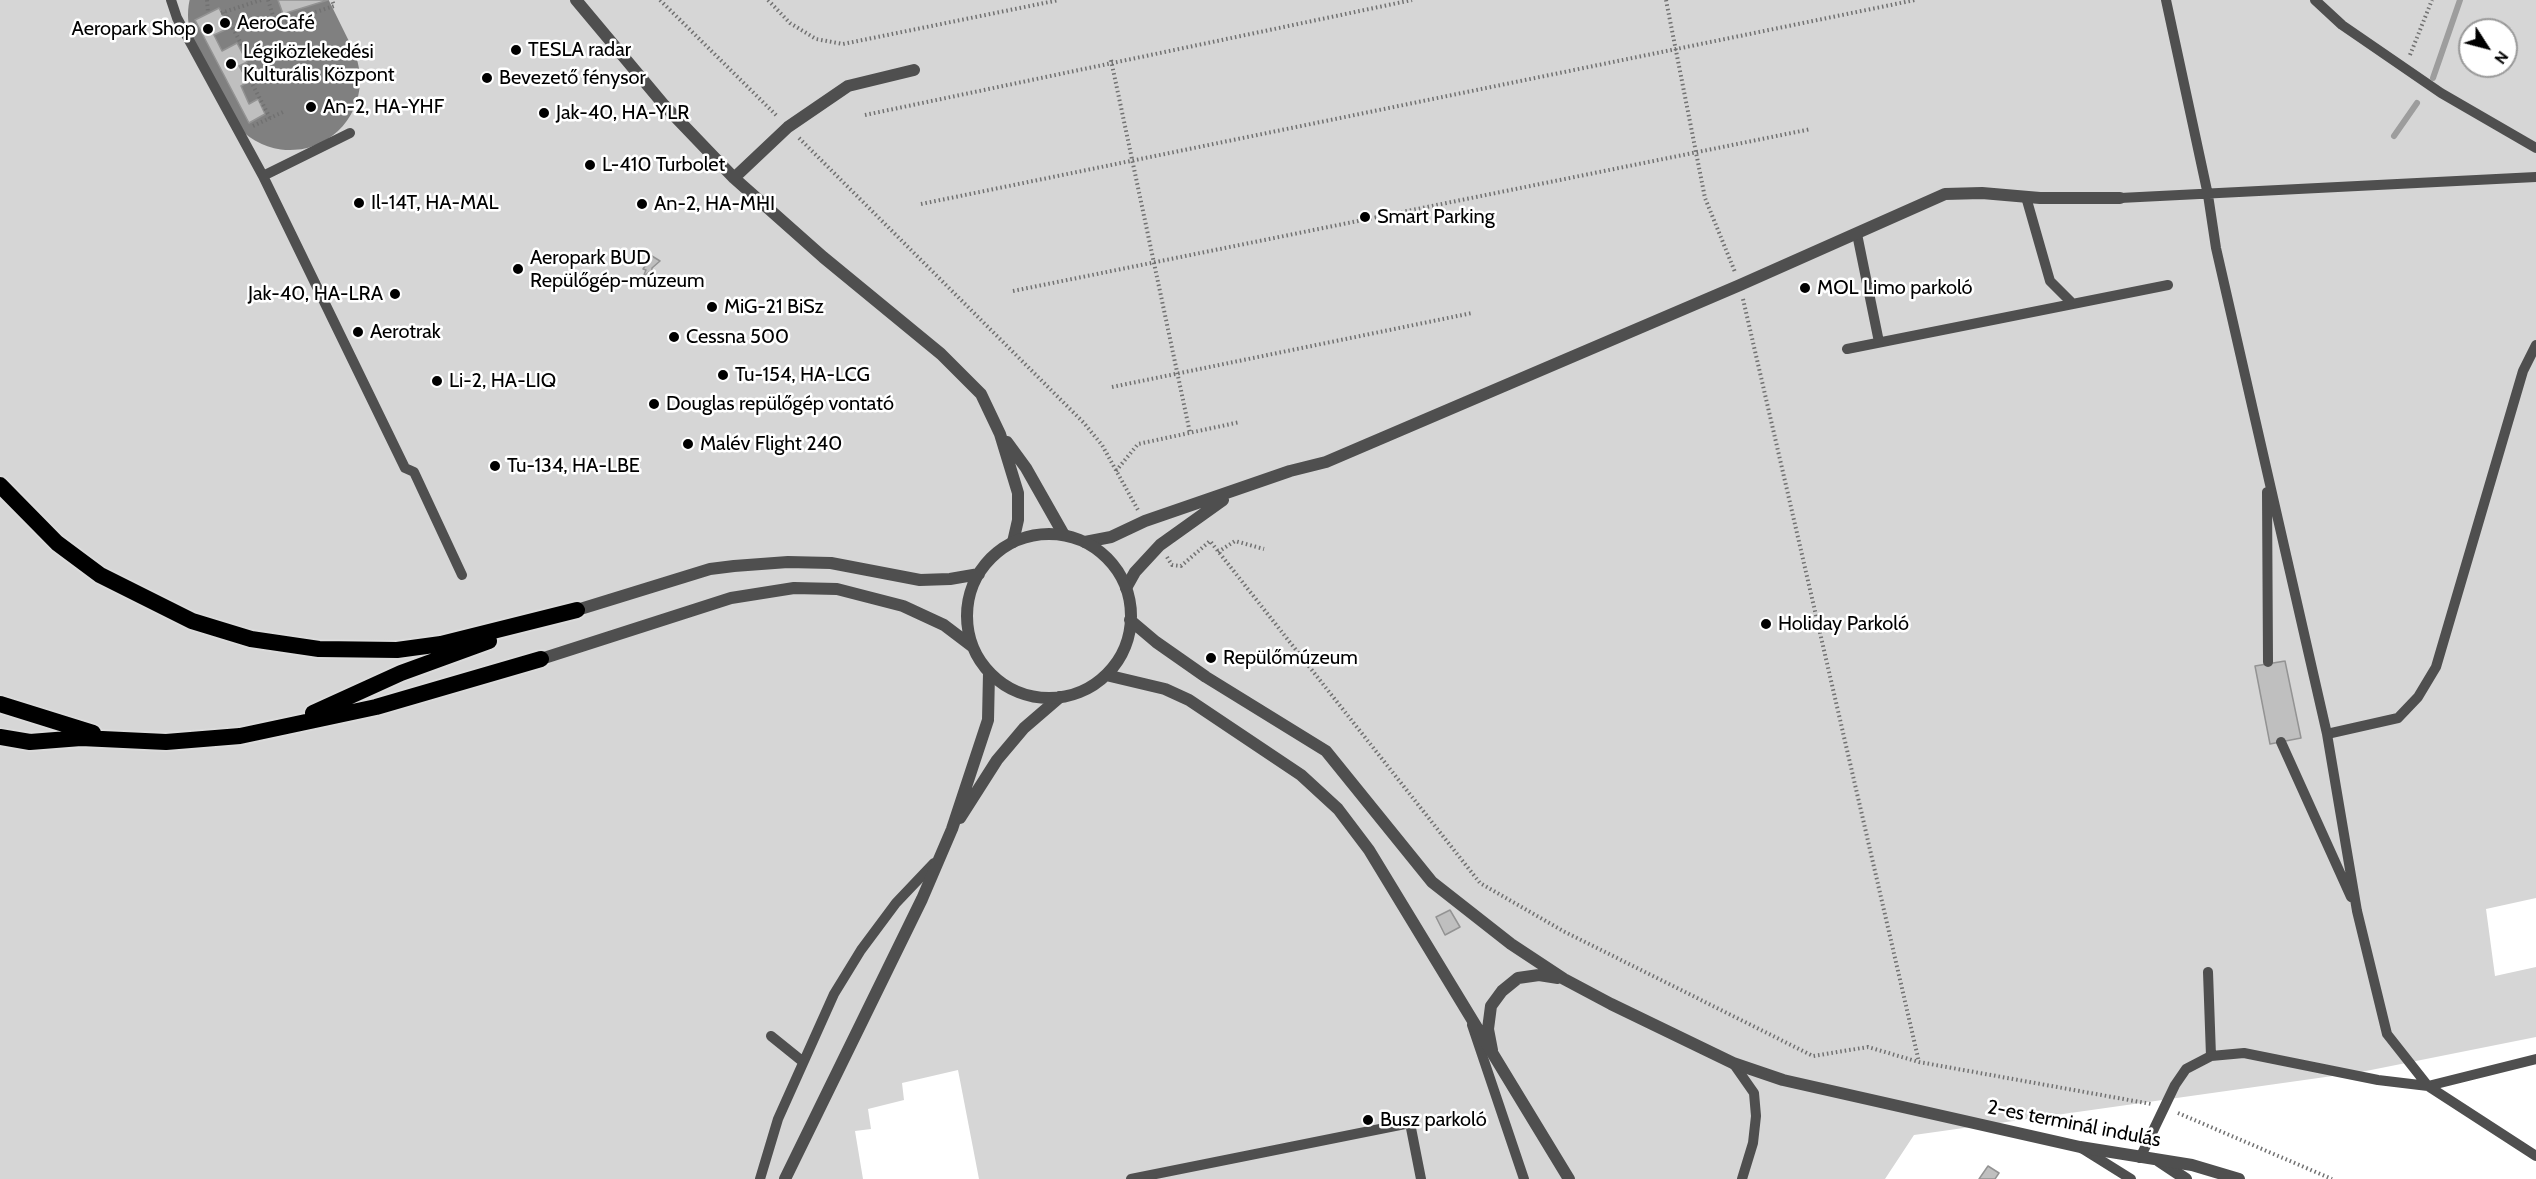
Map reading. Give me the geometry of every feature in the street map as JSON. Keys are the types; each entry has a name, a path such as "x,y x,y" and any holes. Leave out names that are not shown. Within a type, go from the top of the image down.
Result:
{"highway":[{"path":"0,485 57,543 100,575 192,621 250,639 319,650 397,650 441,644 577,610"},
{"path":"285,726 401,673 577,610"},
{"path":"0,737 30,742 81,738 166,742 222,738 376,707 541,659"},
{"path":"0,704 39,718 117,740"}],"street":[{"path":"576,0 664,105 734,178 968,378 981,394 1000,434 1018,493 1018,520 1013,542"},
{"path":"734,178 788,127 848,86 914,70"},
{"path":"1085,542 1111,537 1145,522 1290,471 1326,462 1946,194 1982,193 2026,197 2120,198"},
{"path":"1000,434 1026,468 1064,535"},
{"path":"1126,588 1135,572 1160,546 1234,492"},
{"path":"541,659 731,598 794,588 837,589 903,606 944,625 973,647 989,673 1008,687 1029,696 1060,697 1085,690 1106,675 1120,655 1130,620 1126,588 1110,561 1085,542 1064,535 1038,535 1013,542 994,556 979,574 967,610 973,647"},
{"path":"577,610 710,569 734,566 831,562 920,580 950,579 979,574"},
{"path":"1130,620 1156,642 1206,677 1326,751 1432,882 1482,924 1564,979"},
{"path":"785,1179 839,1073 942,854 987,720 989,673"},
{"path":"1106,675 1165,689 1189,700 1269,751 1309,782 1338,810 1369,850 1494,1060 1569,1179"},
{"path":"952,829 997,760 1024,728 1060,697"},
{"path":"1494,1060 1488,1029 1491,1006 1502,991 1518,978 1539,975 1564,979"},
{"name":"2-es terminál indulás","path":"1564,979 1679,1039 1733,1063 1783,1080 1901,1109 2080,1147 2192,1165 2239,1179"},
{"path":"2158,1161 2186,1179"}],"lane":[{"path":"171,0 177,18 263,176 405,468 414,472 462,575"},
{"path":"2166,0 2208,195 2216,248 2327,734 2357,911 2387,1034 2428,1086 2536,1156"},
{"path":"2314,0 2342,25 2405,69 2441,93 2536,148"},
{"path":"263,176 350,133"},
{"path":"2120,198 2536,177"},
{"path":"2026,197 2050,281 2073,304"},
{"path":"1857,234 1879,342"},
{"path":"1847,349 2168,285"},
{"path":"2327,734 2398,718 2418,697 2436,667 2523,371 2536,345"},
{"path":"2267,471 2268,662"},
{"path":"2281,742 2357,911"},
{"path":"760,1179 778,1119 802,1061 834,994 861,950 896,903 923,878 942,854"},
{"path":"2208,972 2211,1056"},
{"path":"1469,1016 1524,1179"},
{"path":"771,1036 802,1061"},
{"path":"2140,1158 2175,1084 2186,1070 2211,1056 2244,1053 2378,1080 2428,1086 2536,1059"},
{"path":"1733,1063 1754,1093 1756,1116 1753,1143 1742,1179"},
{"path":"1131,1179 1410,1123 1421,1179"},
{"path":"2080,1147 2131,1179"}],"path":[{"path":"207,0 208,13"},
{"path":"261,0 223,13 250,60 247,74 270,118"},
{"path":"268,0 276,25 334,6 332,0"},
{"path":"660,0 1084,423 1102,445 1145,522"},
{"path":"768,0 790,22 816,39 843,44 1059,0"},
{"path":"865,115 1412,0"},
{"path":"1666,0 1705,198 1740,285 1919,1062"},
{"path":"921,204 1915,0"},
{"path":"2405,69 2432,0"},
{"path":"1111,62 1190,433"},
{"path":"239,132 285,111"},
{"path":"1013,291 1811,129"},
{"path":"1112,387 1472,313"},
{"path":"1116,471 1138,444 1240,422"},
{"path":"1160,546 1176,567 1181,566 1210,541 1480,883 1563,931 1813,1056 1869,1047 1919,1062 2136,1099 2164,1108 2332,1179"},
{"path":"1218,552 1235,541 1264,549"}],"shaded area":[{"path":"0,0 2536,0 2536,898 2486,909 2495,976 2536,967 2536,1037 2361,1072 1914,1135 1885,1179 979,1179 958,1070 902,1083 904,1100 868,1109 871,1129 855,1131 863,1179 0,1179"}],"building":[{"path":"278,0 328,0 283,14"},
{"name":"Légiközlekedési Kulturális Központ","path":"219,8 229,28 214,35 222,51 237,43 247,62 239,66 248,82 241,86 249,104 258,99 265,114 249,123 195,20"},
{"path":"652,256 660,261 652,268 652,274 649,272 643,277 646,270 643,269"},
{"path":"2285,661 2301,738 2270,744 2255,666"},
{"path":"1450,910 1460,927 1445,935 1436,917"},
{"path":"1988,1166 1999,1173 1995,1179 1979,1179"}],"waterway":[{"path":"2433,78 2460,0"},
{"path":"2394,136 2417,103"}],"runway":[{"path":"258,15 290,80"}],"place":[{"name":"AeroCafé","path":"225,23"},
{"name":"Aeropark Shop","path":"208,29"},
{"name":"TESLA radar","path":"516,50"},
{"name":"Légiközlekedési Kulturális Központ","path":"231,64"},
{"name":"Bevezető fénysor","path":"487,78"},
{"name":"An-2, HA-YHF","path":"311,107"},
{"name":"Jak-40, HA-YLR","path":"544,113"},
{"name":"L-410 Turbolet","path":"590,165"},
{"name":"Il-14T, HA-MAL","path":"359,203"},
{"name":"An-2, HA-MHI","path":"642,204"},
{"name":"Smart Parking","path":"1365,217"},
{"name":"Aeropark BUD Repülőgép-múzeum","path":"518,269"},
{"name":"MOL Limo parkoló","path":"1805,288"},
{"name":"Jak-40, HA-LRA","path":"395,294"},
{"name":"MiG-21 BiSz","path":"712,307"},
{"name":"Aerotrak","path":"358,332"},
{"name":"Cessna 500","path":"674,337"},
{"name":"Tu-154, HA-LCG","path":"723,375"},
{"name":"Li-2, HA-LIQ","path":"437,381"},
{"name":"Douglas repülőgép vontató","path":"654,404"},
{"name":"Malév Flight 240","path":"688,444"},
{"name":"Tu-134, HA-LBE","path":"495,466"},
{"name":"Holiday Parkoló","path":"1766,624"},
{"name":"Repülőmúzeum","path":"1211,658"},
{"name":"Busz parkoló","path":"1368,1120"}]}
